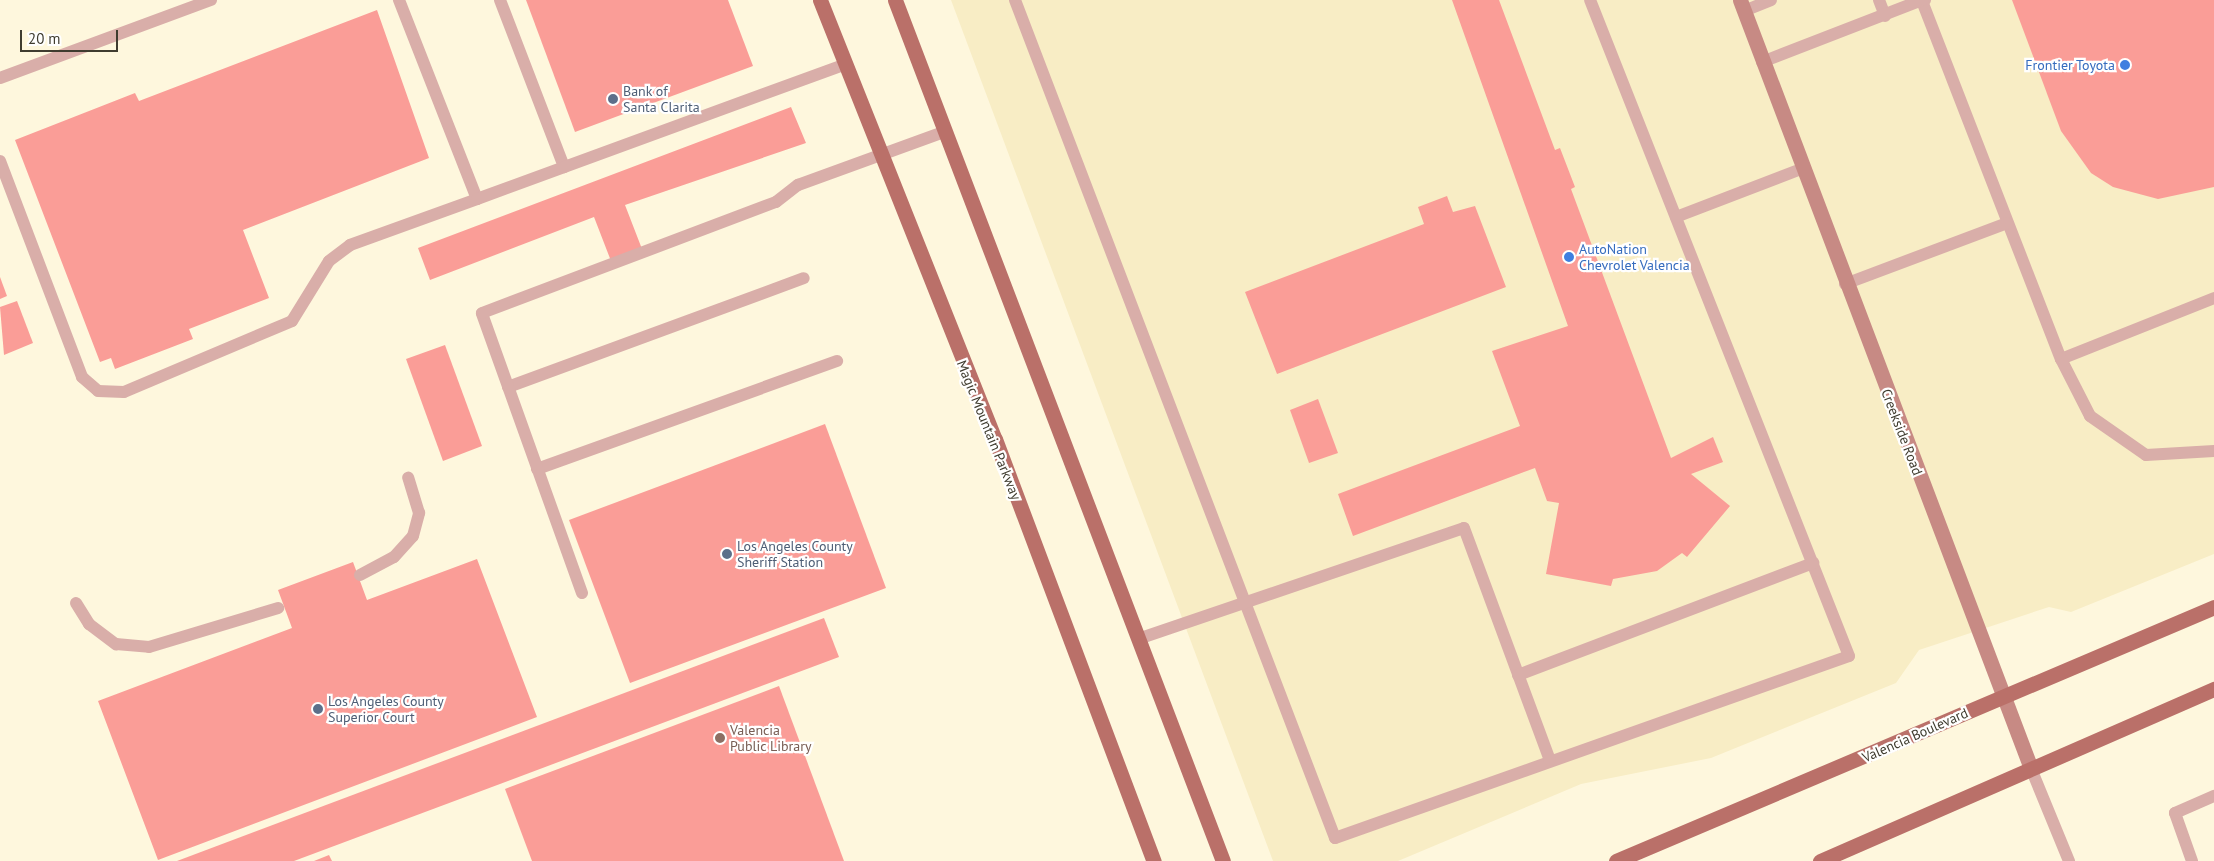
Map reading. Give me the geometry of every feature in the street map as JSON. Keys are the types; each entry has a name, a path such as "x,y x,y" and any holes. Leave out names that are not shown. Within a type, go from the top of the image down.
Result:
{"main road":[{"name":"Magic Mountain Parkway","path":"820,0 995,439 1154,861"},
{"path":"895,0 1223,861"},
{"name":"Valencia Boulevard","path":"1616,861 1776,797 2003,696 2214,608"},
{"path":"1820,861 2030,766 2214,689"}],"street":[{"name":"Creekside Road","path":"1742,5 1801,168 2030,766"}],"lane":[{"path":"0,78 211,0"},
{"path":"399,0 477,199"},
{"path":"500,0 564,167"},
{"path":"1015,0 1242,602 1335,838 1550,760 1849,656 1590,0"},
{"path":"1742,5 1771,0"},
{"path":"1879,0 1885,16"},
{"path":"1762,62 1923,0 2007,223 2061,359 2090,416 2146,455 2214,451"},
{"path":"0,161 82,377 98,391 111,394 278,329 301,312 330,261 350,245 845,64"},
{"path":"582,593 482,312 776,202 798,185 944,132"},
{"path":"1676,217 1801,168"},
{"path":"1845,284 2007,223"},
{"path":"508,387 804,278"},
{"path":"2061,359 2214,298"},
{"path":"537,469 837,361"},
{"path":"360,575 394,557 413,536 419,513 408,478"},
{"path":"1138,639 1242,602 1464,528 1550,760"},
{"path":"1518,675 1813,564"},
{"path":"76,603 89,624 116,644 149,647 278,608"},
{"name":"Creekside Road","path":"2030,766 2069,861"},
{"path":"2192,861 2175,813 2214,796"}],"shaded area":[{"path":"951,0 2214,0 2214,554 2071,612 2049,607 1919,650 1896,683 1711,758 1581,784 1398,861 1273,861"}],"building":[{"name":"Bank of Santa Clarita","path":"526,0 728,0 753,66 575,132"},
{"name":"AutoNation Chevrolet Valencia","path":"1452,0 1499,0 1555,150 1560,148 1575,187 1571,189 1671,458 1713,437 1723,462 1691,474 1730,506 1687,557 1682,553 1657,571 1613,579 1611,586 1546,574 1559,503 1547,501 1535,468 1353,536 1338,494 1520,426 1492,351 1568,326"},
{"name":"Frontier Toyota","path":"2012,0 2214,0 2214,187 2158,199 2113,187 2091,173 2061,131"},
{"path":"377,10 429,158 243,230 269,298 189,329 193,339 115,369 111,358 100,362 15,140 135,93 139,101"},
{"path":"791,107 806,143 625,205 642,249 611,261 594,217 430,280 418,248"},
{"path":"1447,196 1453,212 1475,206 1506,287 1277,374 1245,292 1424,224 1418,207"},
{"path":"0,277 7,296 0,299"},
{"path":"17,301 33,343 4,355 0,307"},
{"path":"445,345 482,446 443,461 406,359"},
{"path":"1318,399 1338,453 1309,463 1290,410"},
{"name":"Los Angeles County Sheriff Station","path":"825,424 886,588 630,683 569,520"},
{"name":"Los Angeles County Superior Court","path":"477,559 537,717 158,860 98,701 292,628 278,590 353,562 367,600"},
{"path":"824,618 839,657 294,861 177,861"},
{"name":"Valencia Public Library","path":"779,686 844,861 532,861 505,789"},
{"path":"329,855 332,861 314,861"}],"place":[{"name":"Frontier Toyota","path":"2125,65"},
{"name":"Bank of Santa Clarita","path":"613,99"},
{"name":"AutoNation Chevrolet Valencia","path":"1569,257"},
{"name":"Los Angeles County Sheriff Station","path":"727,554"},
{"name":"Los Angeles County Superior Court","path":"318,709"},
{"name":"Valencia Public Library","path":"720,738"}]}
